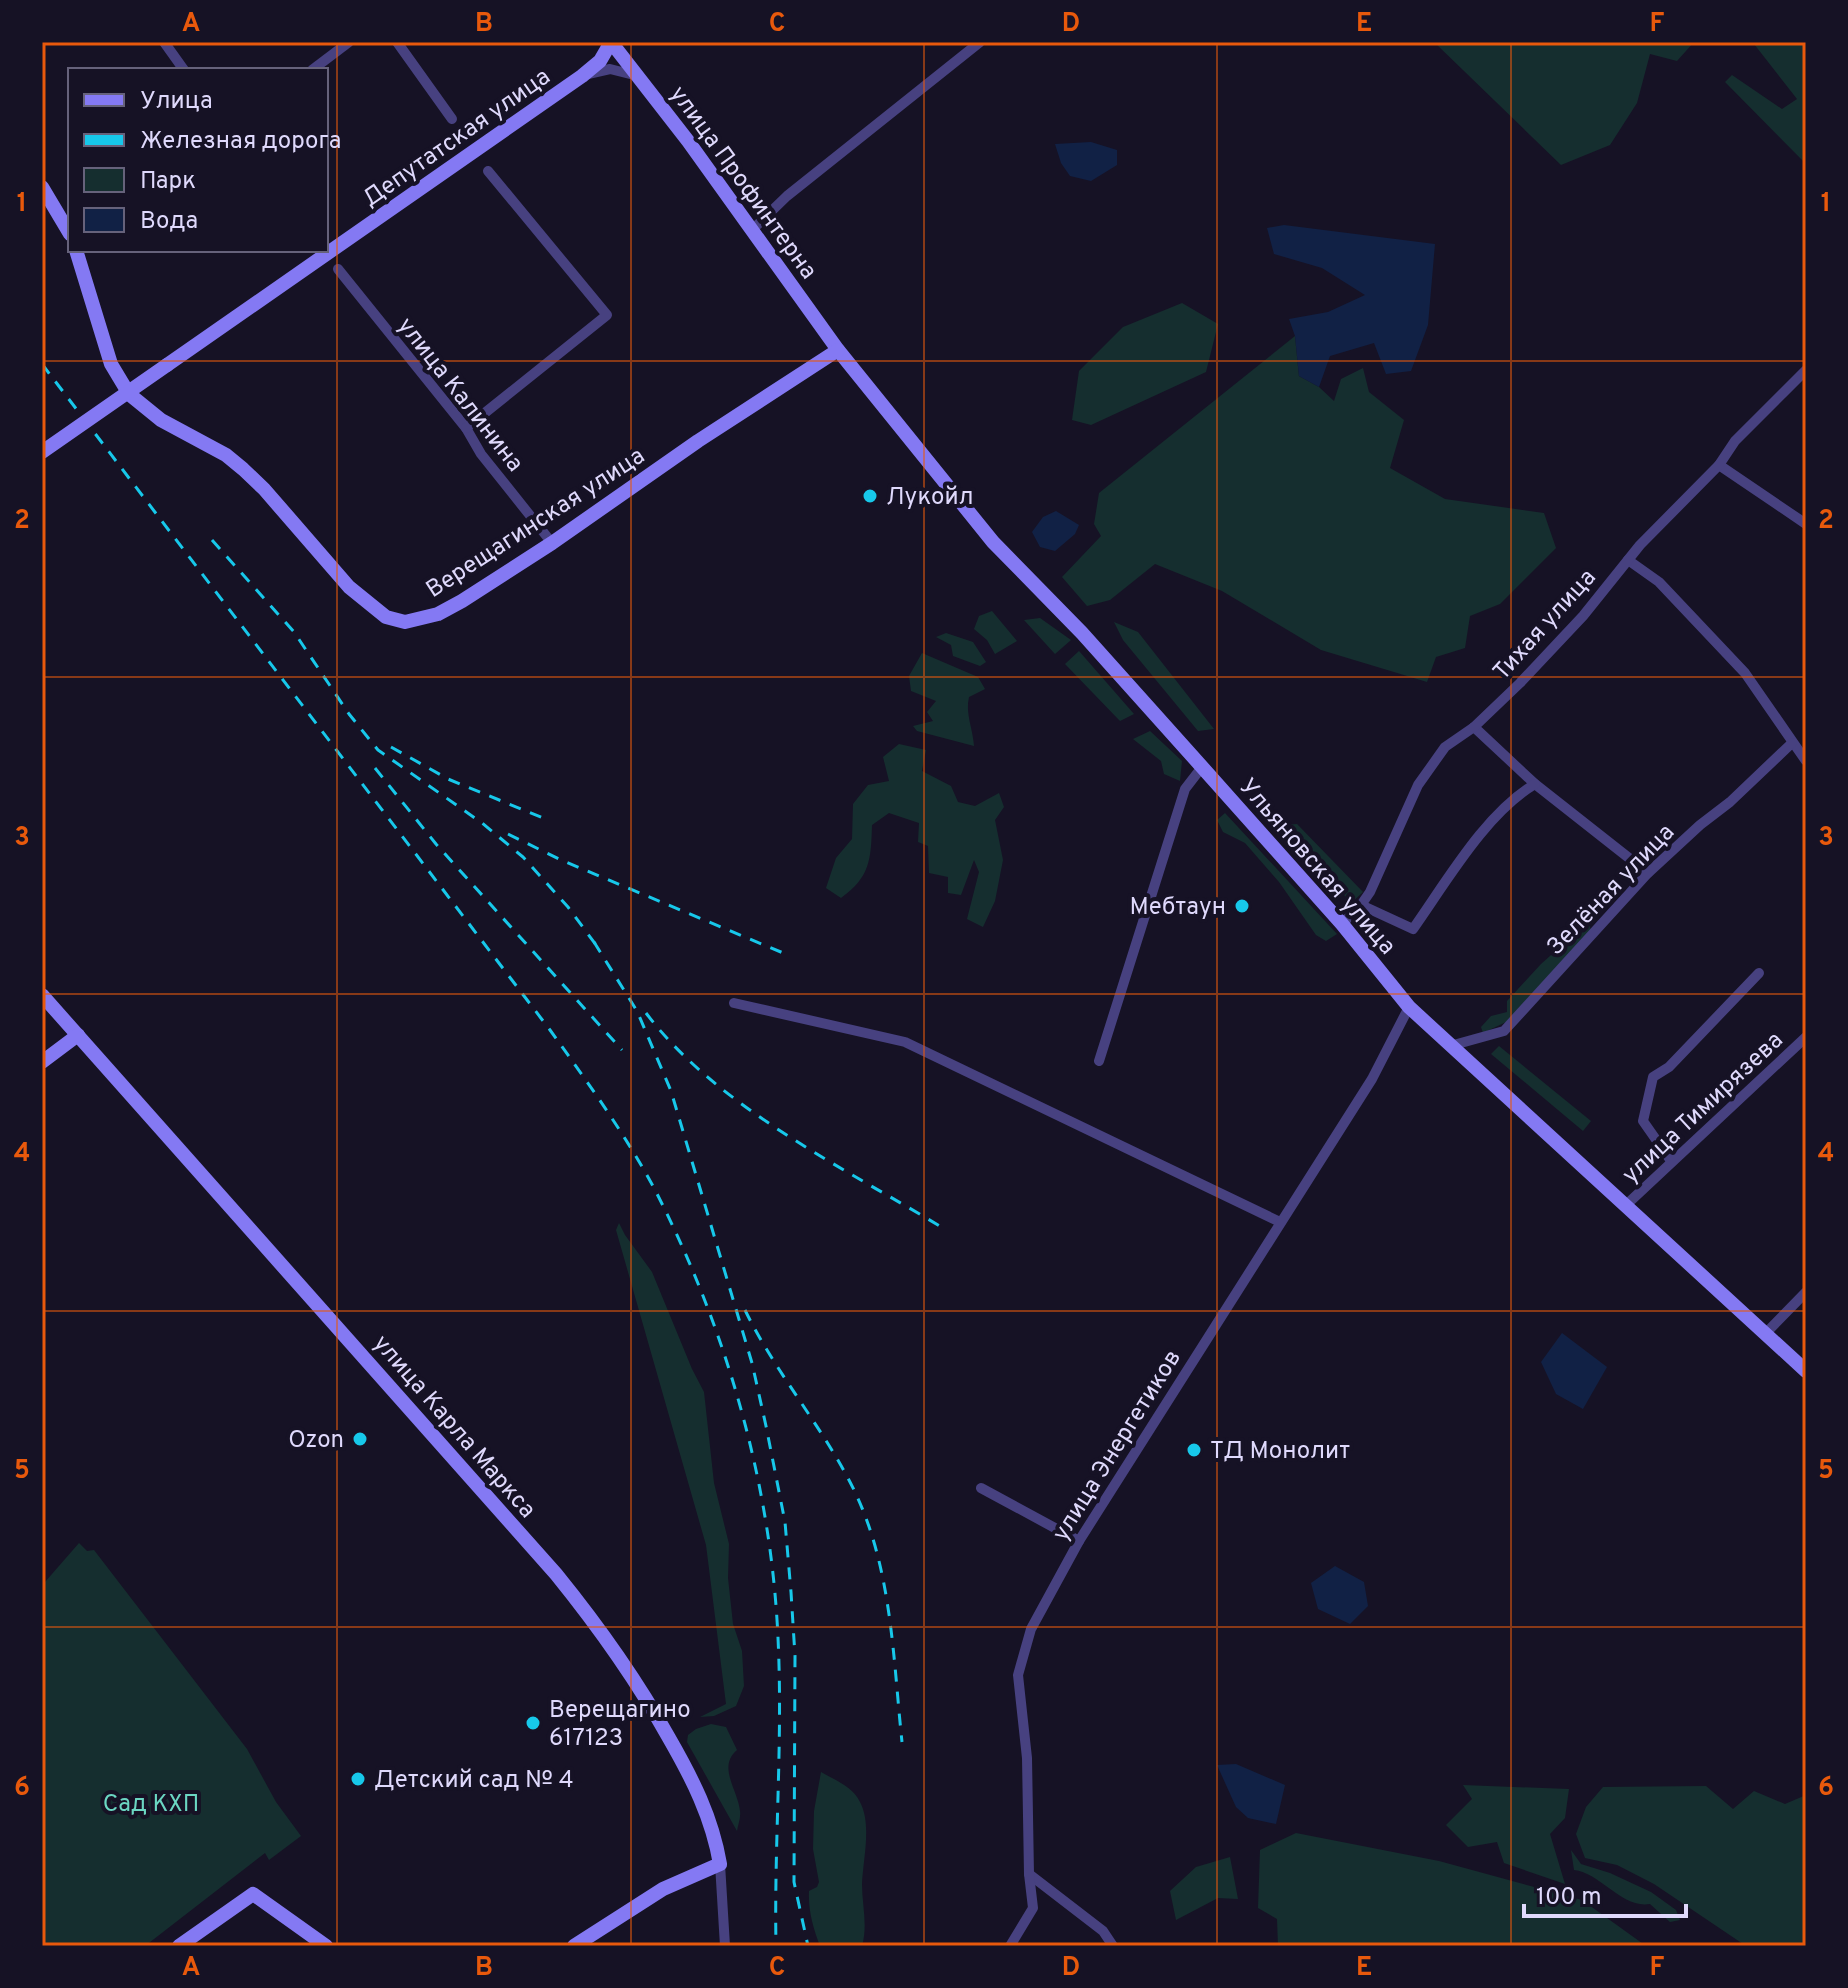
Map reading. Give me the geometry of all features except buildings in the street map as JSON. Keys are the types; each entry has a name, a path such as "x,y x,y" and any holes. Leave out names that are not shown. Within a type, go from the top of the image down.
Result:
{"main road":[{"name":"улица Профинтерна","path":"611,42 640,76 838,350"},
{"name":"Депутатская улица","path":"42,452 582,76 600,61 611,42"},
{"path":"42,187 68,231"},
{"name":"Верещагинская улица","path":"77,252 111,364 129,394 161,420 226,455 243,469 349,587 386,617 405,622 438,614 552,543 698,441 838,350"},
{"name":"Ульяновская улица","path":"838,350 993,542 1082,633 1202,767 1342,924 1409,1007 1806,1371"},
{"name":"улица Карла Маркса","path":"42,995 434,1434 592,1619 640,1688 692,1778 716,1839 720,1864"},
{"path":"42,1062 78,1035"},
{"path":"574,1946 663,1889 720,1864"},
{"path":"179,1946 253,1894 326,1946"}],"street":[{"path":"164,42 183,68"},
{"path":"315,68 349,42"},
{"path":"397,42 452,119"},
{"path":"751,231 787,196 980,42"},
{"path":"582,76 610,69 640,76"},
{"path":"466,428 607,315 488,171"},
{"name":"улица Калинина","path":"338,269 466,428 481,454 552,543"},
{"name":"Тихая улица","path":"1342,924 1370,892 1418,785 1445,747 1474,727 1583,616 1628,560 1719,465 1735,441 1806,370"},
{"path":"1719,465 1806,524"},
{"path":"1628,560 1659,582 1745,673 1806,761"},
{"path":"1474,727 1535,784 1648,873"},
{"name":"Зелёная улица","path":"1450,1046 1504,1031 1648,873 1792,743"},
{"path":"1099,1061 1185,789 1202,767"},
{"path":"1361,905 1413,929 1475,842 1515,795 1535,784"},
{"path":"1671,1161 1643,1121 1653,1077 1669,1067 1759,973"},
{"path":"734,1003 905,1042 1280,1222"},
{"name":"улица Энергетиков","path":"1010,1946 1033,1908 1029,1874 1027,1758 1018,1675 1031,1629 1079,1541 1372,1079 1409,1007"},
{"name":"улица Тимирязева","path":"1625,1206 1806,1037"},
{"path":"1766,1333 1806,1292"},
{"path":"981,1488 1079,1541"},
{"name":"улица Карла Маркса","path":"720,1864 725,1946"},
{"path":"1029,1874 1103,1931 1113,1946"}],"green space":[{"path":"1434,42 1694,42 1677,61 1650,54 1637,103 1610,145 1561,165"},
{"path":"1806,42 1806,164 1725,82 1732,75 1782,109 1797,99 1754,44"},
{"path":"1182,303 1218,324 1206,372 1091,425 1072,420 1079,371 1123,327"},
{"path":"1295,336 1299,376 1319,387 1334,401 1341,379 1363,368 1369,392 1404,420 1390,468 1445,499 1544,513 1556,548 1500,604 1470,616 1465,648 1436,657 1427,682 1321,650 1222,591 1155,564 1110,600 1087,606 1062,577 1101,536 1094,524 1099,493"},
{"path":"992,611 1017,641 995,654 987,640 974,629 979,616"},
{"path":"1040,618 1071,640 1055,654 1024,620"},
{"path":"1114,622 1138,632 1214,729 1198,731 1123,640"},
{"path":"946,633 973,642 986,662 980,666 953,656 951,645 936,637"},
{"path":"1079,651 1134,714 1120,721 1065,664"},
{"path":"922,653 978,677 985,689 969,697 974,746 917,731 913,726 933,721 927,712 936,701 911,691 909,676"},
{"path":"1150,731 1182,761 1180,781 1164,774 1161,761 1133,739"},
{"path":"899,744 926,750 922,771 951,786 958,802 975,806 999,793 1004,807 995,820 1003,860 995,901 983,927 967,919 979,872 974,860 961,895 948,893 948,877 929,873 928,846 918,842 919,823 889,813 872,825 867,867 858,883 841,898 826,888 836,858 852,839 853,804 868,785 889,781 883,757"},
{"path":"1225,813 1337,934 1326,941 1316,935 1279,882 1245,843 1223,832 1217,820"},
{"path":"1297,824 1363,892 1351,903 1284,825"},
{"path":"1588,922 1591,930 1506,1022 1483,1033 1481,1027 1491,1016 1507,1012 1507,1001 1541,964"},
{"path":"1499,1046 1591,1121 1583,1131 1491,1054"},
{"path":"619,1223 652,1272 704,1392 714,1483 729,1544 728,1578 733,1624 742,1651 744,1686 736,1706 714,1716 700,1717 726,1704 706,1545 616,1230"},
{"name":"Сад КХП","path":"79,1543 87,1551 94,1550 247,1749 276,1802 301,1836 269,1860 265,1853 145,1946 42,1946 42,1579 45,1582"},
{"path":"711,1724 726,1727 737,1750 731,1757 729,1771 740,1811 737,1831 687,1742 688,1735 696,1729"},
{"path":"821,1772 853,1792 864,1811 866,1831 862,1884 865,1923 862,1946 820,1946 812,1919 809,1891 819,1882 813,1849 814,1811"},
{"path":"1463,1785 1569,1789 1565,1818 1550,1834 1565,1884 1504,1863 1497,1842 1468,1847 1446,1825 1472,1799"},
{"path":"1706,1786 1733,1809 1754,1791 1785,1804 1806,1795 1806,1946 1746,1946 1654,1884 1617,1865 1585,1858 1576,1834 1586,1807 1603,1787"},
{"path":"1296,1833 1439,1861 1582,1900 1646,1946 1278,1946 1277,1919 1258,1908 1260,1850"},
{"path":"1571,1850 1581,1864 1610,1873 1651,1892 1676,1910 1680,1920 1670,1922 1650,1904 1630,1901 1593,1877 1574,1870"},
{"path":"1230,1857 1238,1899 1218,1898 1176,1920 1170,1891 1196,1867"}],"water":[{"path":"1091,142 1117,150 1117,165 1091,181 1070,176 1061,163 1055,144"},
{"path":"1284,225 1435,244 1428,325 1411,371 1386,374 1374,343 1330,356 1319,387 1299,376 1295,336 1289,319 1328,312 1365,295 1322,268 1274,254 1267,228"},
{"path":"1056,511 1079,525 1075,534 1055,551 1040,547 1032,532 1043,517"},
{"path":"1562,1333 1607,1367 1583,1409 1556,1394 1541,1362"},
{"path":"1335,1566 1364,1582 1368,1606 1350,1624 1318,1609 1311,1583"},
{"path":"1236,1764 1285,1785 1276,1824 1248,1818 1236,1807 1217,1765"}],"railway":[{"path":"42,364 550,1030 629,1145 679,1239 702,1293 740,1405 766,1521 774,1579 779,1676 776,1946"},
{"path":"212,540 294,632 349,714 378,750 482,823 523,857 568,907 599,949"},
{"path":"391,747 448,779 543,818"},
{"path":"375,768 436,844 622,1050"},
{"path":"508,834 561,860 788,955"},
{"path":"594,942 637,1011 671,1091 752,1363 766,1426 785,1522 791,1592 795,1656 794,1882 808,1946"},
{"path":"646,1013 675,1047 745,1107 943,1228"},
{"path":"745,1310 757,1334 843,1468 867,1522 877,1552 889,1614 902,1742"}],"place":[{"name":"Лукойл","path":"870,496"},
{"name":"Мебтаун","path":"1242,906"},
{"name":"Ozon","path":"360,1439"},
{"name":"ТД Монолит","path":"1194,1450"},
{"name":"Верещагино 617123","path":"533,1723"},
{"name":"Детский сад № 4","path":"358,1779"}]}
